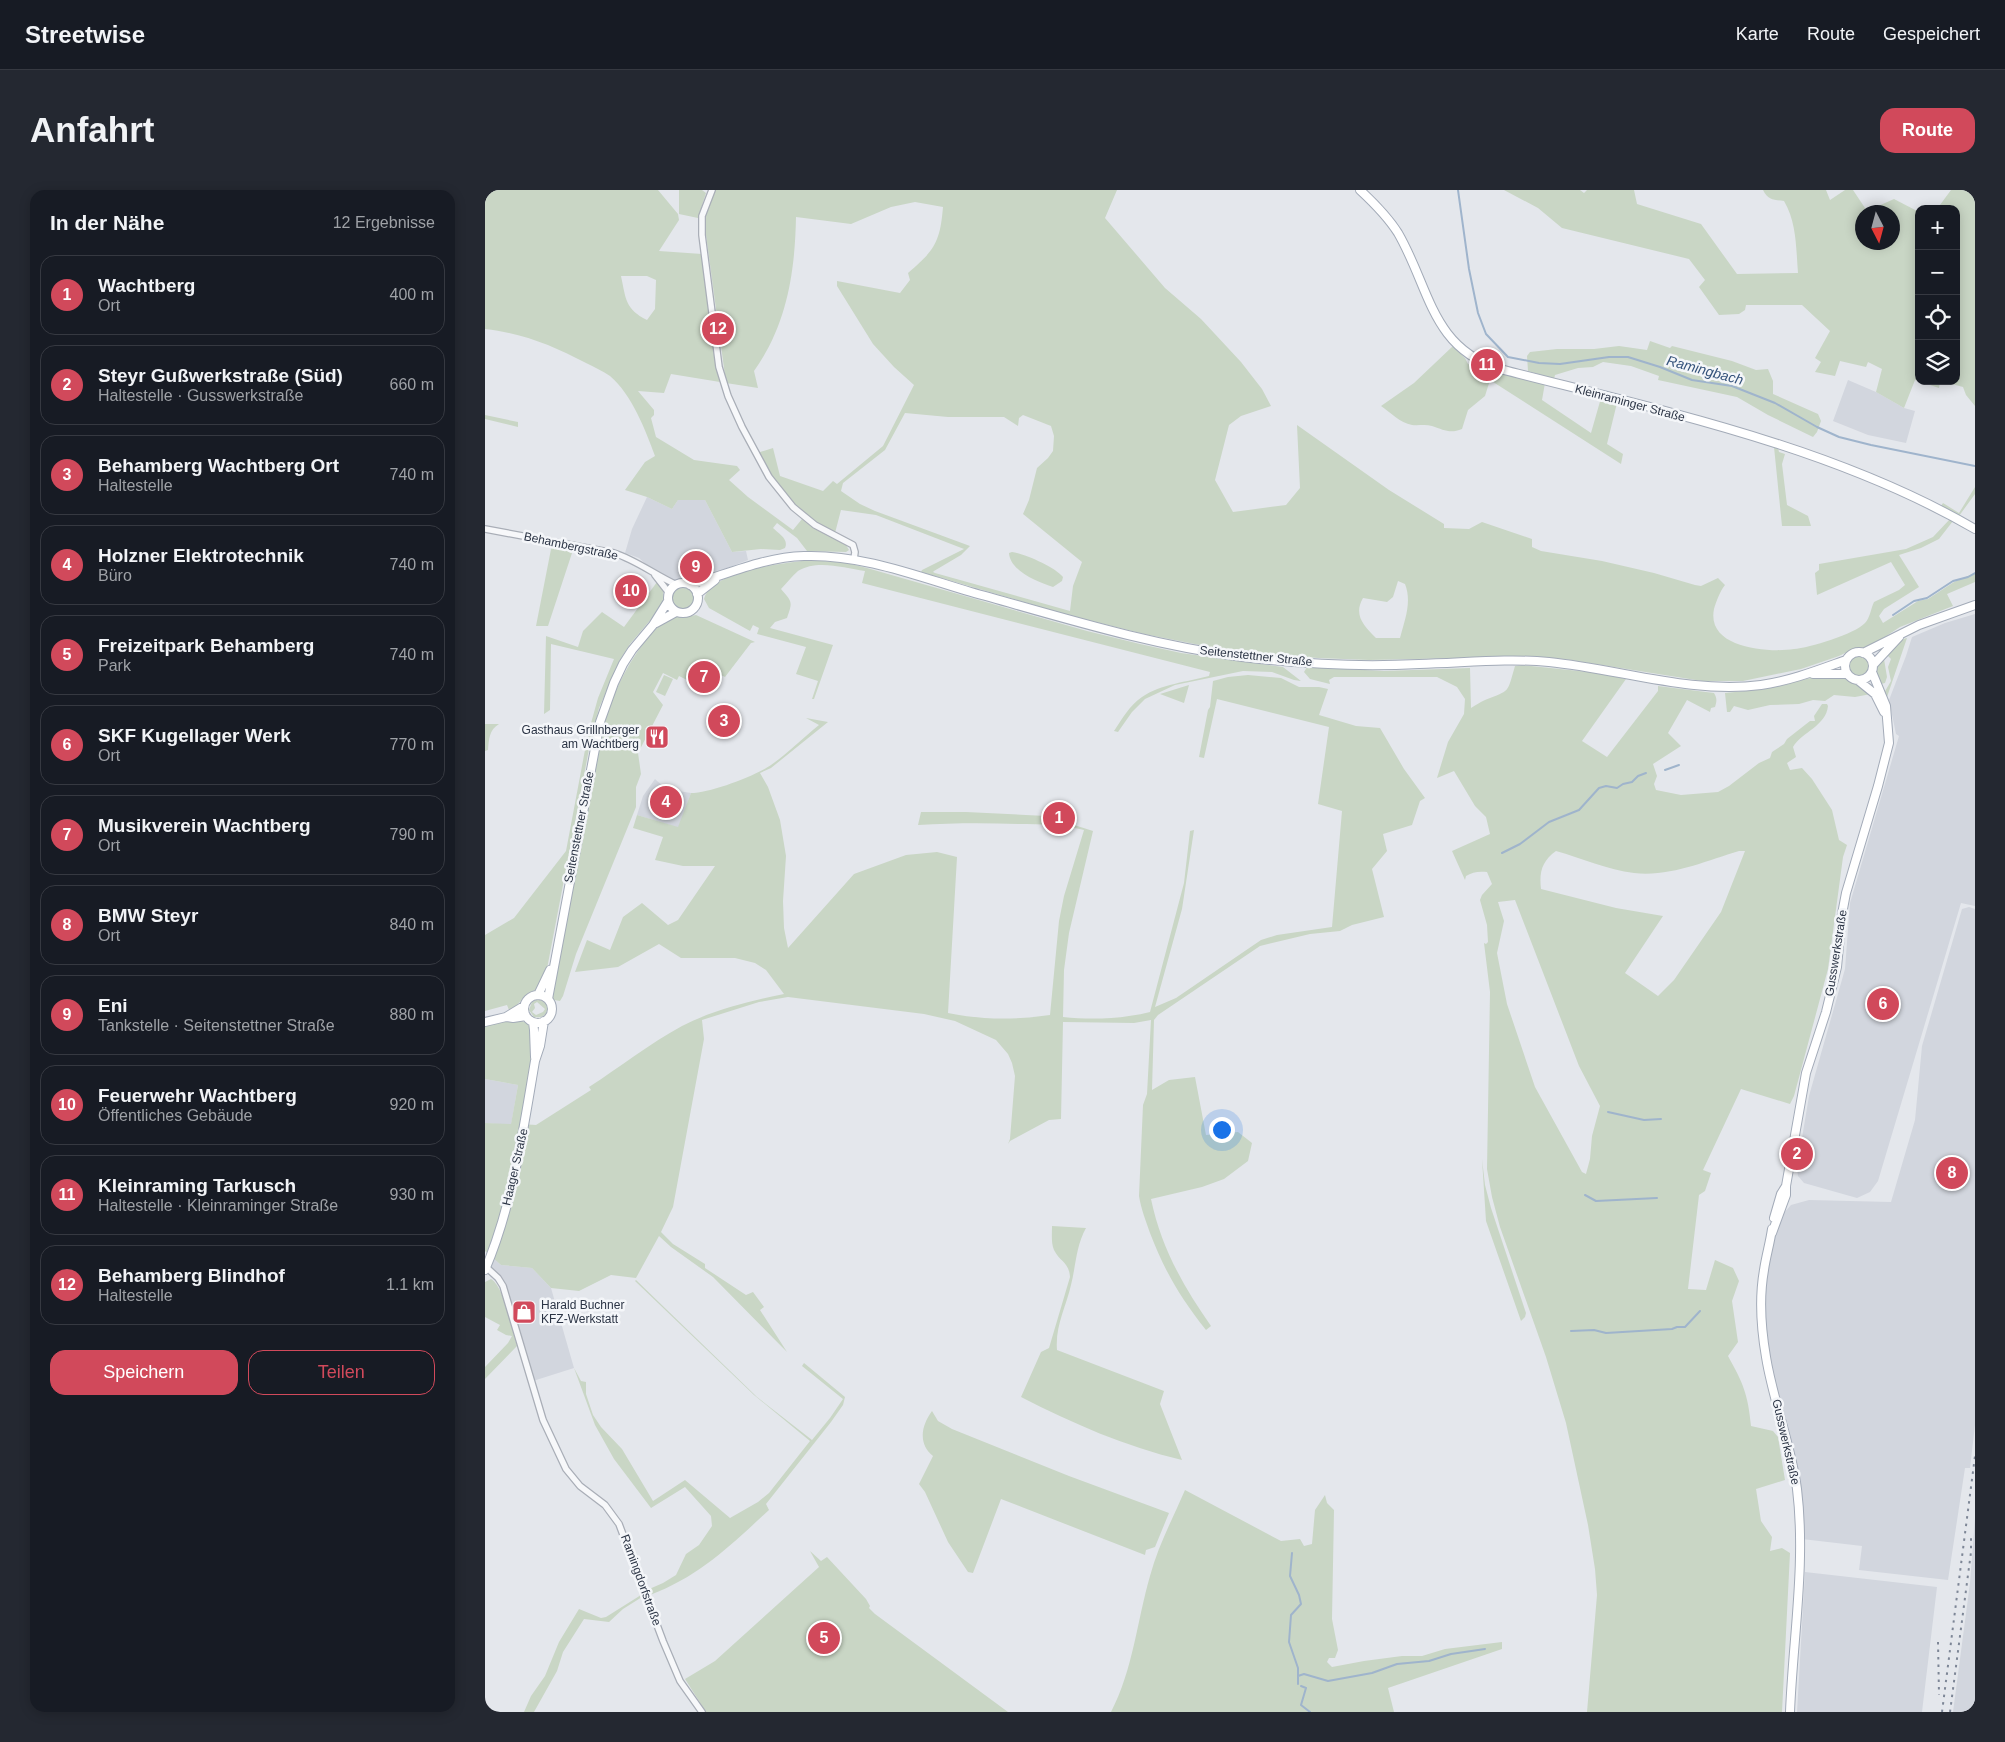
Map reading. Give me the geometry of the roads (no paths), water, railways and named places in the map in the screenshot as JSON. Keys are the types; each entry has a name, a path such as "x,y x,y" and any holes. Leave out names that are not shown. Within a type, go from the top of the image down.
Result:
{"main road":[{"name":"Kleinraminger Straße","path":"1360,190 1387,217 1398,234 1448,336 1461,349 1474,358 1491,366 1759,438 1868,477 1913,496 1975,529"},
{"name":"Seitenstettner Straße","path":"690,585 752,564 778,558 825,556 854,559 1102,630 1175,646 1244,657 1362,665 1493,660 1537,662 1575,665 1688,684 1719,687 1761,685 1804,675 1846,660"},
{"name":"Seitenstettner Straße","path":"697,594 720,576"},
{"path":"677,585 690,585 697,594 697,602 692,610 682,613 676,612 669,597 677,585"},
{"name":"Seitenstettner Straße","path":"548,999 600,722 623,664 653,625 669,597"},
{"path":"1906,630 1888,648 1864,680 1859,681 1850,678 1845,670 1846,660 1853,653 1863,653 1906,630 1975,606"},
{"name":"Seitenstettner Straße","path":"653,625 676,612"},
{"path":"1863,653 1871,660 1872,669"},
{"name":"Gusswerkstraße","path":"1790,1712 1799,1560 1799,1514 1792,1461 1763,1341 1762,1290 1771,1234 1779,1201 1786,1186 1806,1073 1826,1012 1837,967 1846,893 1886,756 1889,736 1885,701 1872,669"},
{"name":"Seitenstettner Straße","path":"1804,675 1847,674"},
{"name":"Gusswerkstraße","path":"1859,681 1875,694 1888,720"},
{"name":"Seitenstettner Straße","path":"538,995 556,954"},
{"path":"485,1022 506,1017 524,1006 529,998 538,995 548,999 551,1004 552,1011 544,1021 506,1017"},
{"path":"524,1006 529,1019"},
{"name":"Haager Straße","path":"529,1019 535,1030 535,1061"},
{"name":"Haager Straße","path":"486,1269 513,1181 544,1021"}],"street":[{"path":"712,190 701,216 702,235 719,367 728,396 754,451 782,494 806,519 825,532 853,545 854,559"},
{"name":"Behambergstraße","path":"485,529 614,553 633,560 653,574"},
{"path":"653,574 677,585"},
{"path":"653,574 669,597"},
{"name":"Ramingdorfstraße","path":"486,1269 498,1278 503,1286 543,1420 566,1469 580,1486 605,1505 619,1524 680,1681 702,1712"}],"waterway":[{"name":"Ramingbach","path":"1458,190 1469,269 1478,313 1486,334 1508,357 1539,363 1560,364 1609,357 1628,357 1692,380 1732,386 1775,403 1839,437 1975,466"},
{"path":"1893,615 1914,601 1927,598 1953,581 1975,573"},
{"path":"1665,770 1679,765"},
{"path":"1502,853 1520,844 1549,822 1579,810 1599,788 1606,786 1617,788 1632,782 1638,776 1646,773"},
{"path":"1608,1112 1644,1120 1661,1119"},
{"path":"1585,1195 1596,1201 1657,1198"},
{"path":"1571,1331 1594,1330 1606,1333 1685,1327 1700,1311"},
{"path":"1292,1553 1290,1576 1301,1604 1291,1615 1289,1642 1298,1668 1298,1684"},
{"path":"1298,1676 1304,1674 1328,1681 1372,1673 1397,1664 1429,1661 1451,1654 1485,1649"},
{"path":"1301,1686 1306,1688 1301,1705 1310,1712"}],"railway":[{"path":"1942,1712 1975,1456"},
{"path":"1950,1712 1971,1552 1971,1534"},
{"path":"1938,1642 1939,1695"}],"place":[{"name":"Behamberg Blindhof","path":"718,329"},
{"name":"Kleinraming Tarkusch","path":"1487,365"},
{"name":"Eni","path":"696,567"},
{"name":"Feuerwehr Wachtberg","path":"631,591"},
{"name":"Musikverein Wachtberg","path":"704,677"},
{"name":"Behamberg Wachtberg Ort","path":"724,721"},
{"name":"Gasthaus Grillnberger am Wachtberg","path":"657,737"},
{"name":"Holzner Elektrotechnik","path":"666,802"},
{"name":"Wachtberg","path":"1059,818"},
{"name":"SKF Kugellager Werk","path":"1883,1004"},
{"name":"Steyr Gußwerkstraße (Süd)","path":"1797,1154"},
{"name":"BMW Steyr","path":"1952,1173"},
{"name":"Harald Buchner KFZ-Werkstatt","path":"524,1312"},
{"name":"Freizeitpark Behamberg","path":"824,1638"}]}
